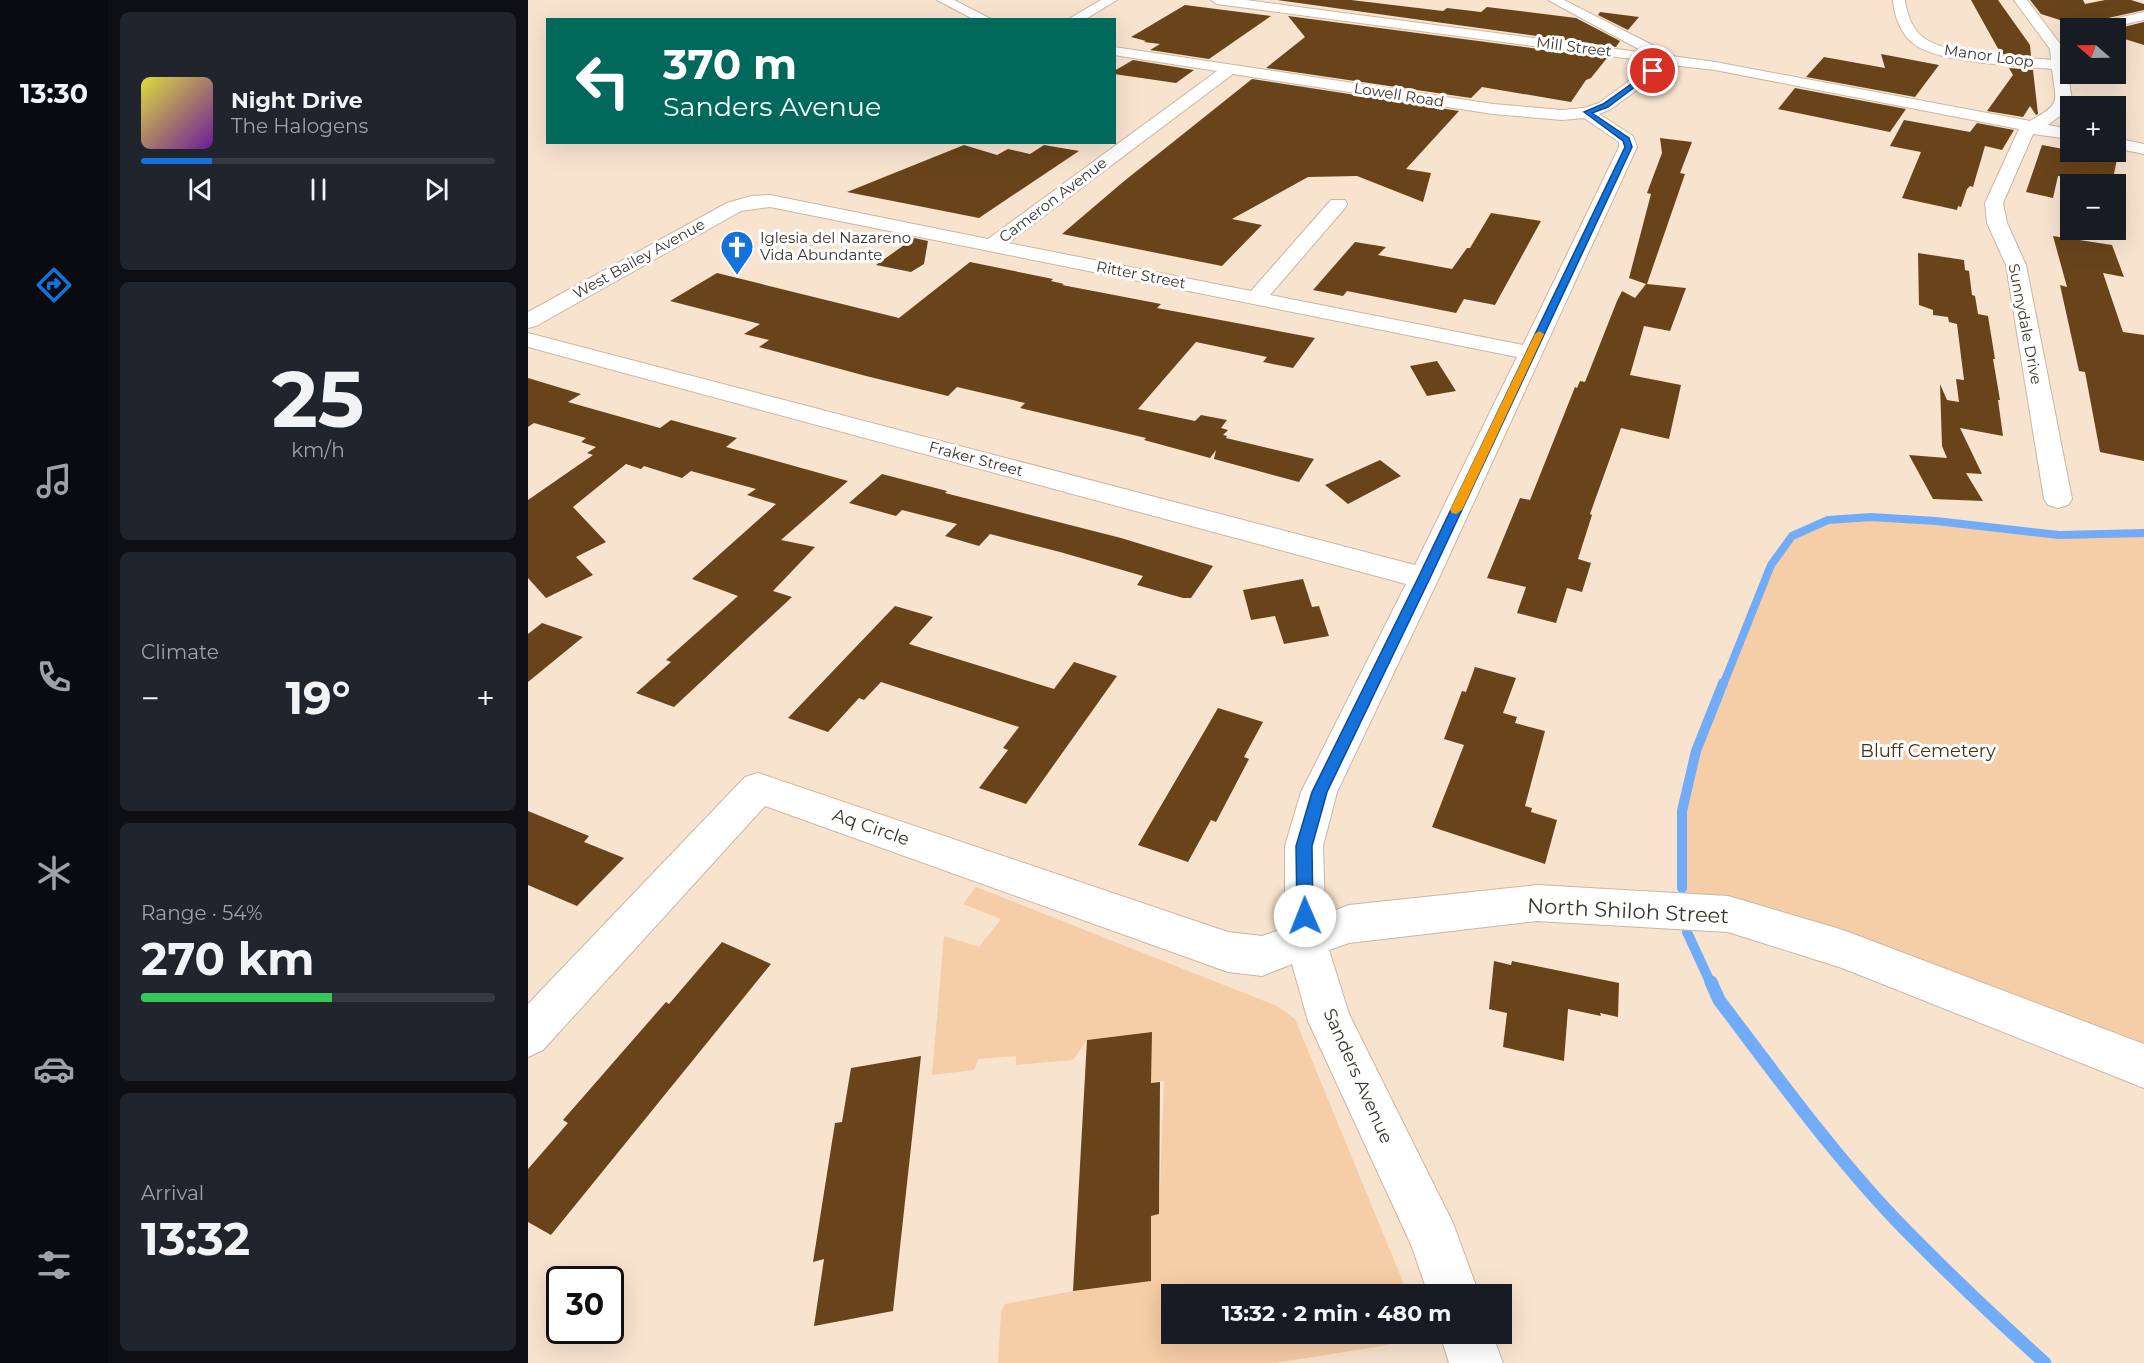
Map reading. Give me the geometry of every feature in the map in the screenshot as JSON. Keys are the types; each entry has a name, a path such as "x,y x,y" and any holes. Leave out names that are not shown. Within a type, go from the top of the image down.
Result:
{"street":[{"path":"943,0 983,18"},
{"path":"1077,18 1112,0"},
{"name":"Mill Street","path":"1217,0 1715,66 2060,132"},
{"path":"1554,0 1669,59"},
{"name":"Manor Loop","path":"1899,0 1900,11 1907,26 1920,42 1928,46 1960,53 2059,65"},
{"path":"2020,0 2057,49 2064,100 2062,107 2055,114 2033,127"},
{"path":"2126,20 2144,16"},
{"name":"Manor Loop","path":"2044,30 2060,31"},
{"name":"Lowell Road","path":"1116,51 1493,109 1562,115 1587,112 1605,106 1669,59"},
{"name":"Cameron Avenue","path":"991,246 1230,69"},
{"name":"Sanders Avenue","path":"1450,1284 1435,1241 1330,1020 1305,940 1304,846 1319,792 1424,578 1628,147 1627,140 1587,112"},
{"name":"Sunnydale Drive","path":"2033,127 2026,131 1994,203 1997,223 2016,266 2058,499"},
{"path":"1104,144 1124,147"},
{"path":"2126,145 2144,149"},
{"name":"Ritter Street","path":"751,202 770,201 1530,353"},
{"name":"West Bailey Avenue","path":"528,321 734,207 751,202"},
{"path":"1256,298 1338,204"},
{"name":"Fraker Street","path":"528,340 1424,578"},
{"name":"Aq Circle","path":"528,1035 758,788 1228,952 1262,956 1305,940"},
{"name":"North Shiloh Street","path":"1305,940 1350,924 1537,903 1728,914 1843,949 2144,1066"},
{"path":"1469,1344 1476,1363"}],"green space":[{"name":"Bluff Cemetery","path":"1871,517 2008,531 2076,535 2144,533 2144,1066 1685,911 1682,888 1682,811 1696,751 1771,565 1792,536 1828,520"},
{"path":"976,887 1277,1006 1295,1019 1404,1284 1161,1284 1161,1344 1389,1345 1275,1363 998,1363 1001,1312 1005,1304 1073,1291 1151,1281 1151,1216 1159,1214 1164,1081 1151,1083 1151,1032 1087,1040 1073,1060 1016,1065 1016,1056 978,1059 974,1070 932,1075 944,936 979,947 1001,919 963,904"}],"building":[{"path":"1277,0 1351,0 1443,11 1447,8 1481,12 1487,7 1576,18 1620,41 1616,47"},
{"path":"1971,0 1998,0 2030,45 2031,56 2001,54"},
{"path":"2030,0 2083,0 2085,4 2105,0 2131,0 2144,4 2144,10 2108,18 2060,18 2060,20 2041,14"},
{"path":"1185,5 1271,16 1209,59 1150,50 1160,44 1144,42 1146,41 1131,37"},
{"path":"1600,12 1639,17 1628,30 1598,15"},
{"path":"1288,16 1607,58 1591,78 1586,80 1571,102 1482,87 1471,98 1266,68 1305,37"},
{"path":"2144,22 2144,45 2126,39 2126,26"},
{"path":"1881,54 1939,65 1915,97 1806,77 1824,57 1885,68"},
{"path":"1133,60 1194,70 1176,83 1116,74 1116,70"},
{"path":"2009,68 2033,70 2038,114 2036,115 2030,106 2023,117 1987,111 2013,75"},
{"path":"1252,79 1459,111 1406,169 1431,173 1423,202 1357,176 1308,177 1232,219 1262,225 1222,266 1062,234 1123,182"},
{"path":"1795,88 1906,109 1890,132 1778,109"},
{"path":"1904,120 1970,132 1977,123 2014,130 2002,150 1985,146 1973,187 1970,186 1967,189 1961,207 1958,206 1957,210 1902,198 1921,152 1890,146"},
{"path":"1660,138 1692,142 1680,173 1685,174 1647,284 1686,288 1670,331 1644,326 1630,375 1681,385 1669,439 1621,428 1590,514 1592,515 1578,559 1591,563 1582,592 1567,588 1556,623 1517,613 1526,587 1487,578 1520,498 1530,500 1575,387 1577,388 1580,381 1585,382 1622,291 1635,298 1646,284 1629,278 1651,194 1647,193 1662,153"},
{"path":"964,145 997,155 1008,149 1030,154 1044,145 1079,151 979,218 847,192"},
{"path":"2042,145 2060,148 2060,162 2116,162 2114,174 2060,174 2053,198 2026,192"},
{"path":"1491,213 1541,221 1495,305 1464,299 1456,313 1347,291 1343,296 1313,290 1355,242 1386,247 1378,255 1452,269 1467,248 1470,248"},
{"path":"2053,236 2060,237 2060,240 2079,240 2112,245 2124,277 2103,273 2123,332 2144,335 2144,461 2100,452 2085,372 2079,371 2060,285 2067,287"},
{"path":"914,238 928,241 924,264 911,272 876,265"},
{"path":"1918,253 1964,260 1965,270 1969,271 1972,295 1975,296 1978,314 1988,316 2003,436 1960,428 1982,474 1966,473 1983,501 1933,499 1909,455 1947,458 1942,446 1940,384 1947,400 1959,402 1956,379 1964,380 1957,324 1949,322 1948,317 1933,315 1933,310 1919,305"},
{"path":"970,262 1053,279 1051,281 1064,284 1062,285 1161,304 1157,308 1315,338 1293,368 1263,362 1267,357 1196,342 1138,409 1195,421 1201,415 1227,420 1221,428 1228,430 1223,435 1227,436 1226,438 1314,459 1299,482 1214,459 1216,450 1210,458 1144,440 1146,438 1020,408 1025,403 957,387 948,396 866,376 759,347 769,340 744,334 760,324 670,301 717,273 899,318"},
{"path":"1437,361 1456,391 1427,396 1410,366"},
{"path":"528,378 581,394 568,402 660,428 671,420 737,438 726,447 848,481 781,540 815,547 773,591 792,597 674,707 636,693 671,662 666,660 738,596 692,579 776,504 747,495 756,489 691,471 682,478 644,466 641,469 626,464 573,507 606,542 576,557 593,575 546,598 528,578 528,500 593,455 587,453 596,447 581,442 586,438 534,423 528,427"},
{"path":"1380,460 1401,476 1348,504 1325,485"},
{"path":"882,474 947,491 945,493 1121,538 1213,566 1191,598 1183,598 1137,585 1143,576 1060,552 990,534 979,546 945,536 957,524 902,510 896,516 849,503"},
{"path":"1303,579 1312,607 1319,606 1329,636 1284,644 1275,616 1251,620 1243,590"},
{"path":"895,606 933,617 909,644 1054,689 1074,662 1117,676 1026,804 979,788 1008,750 1003,748 1019,727 881,682 864,700 859,698 828,732 788,718"},
{"path":"542,623 583,637 528,682 528,634"},
{"path":"1475,667 1516,678 1503,713 1517,717 1515,723 1545,731 1525,806 1532,808 1531,812 1557,820 1545,864 1432,827 1464,745 1444,739 1462,691 1466,692"},
{"path":"1218,708 1263,722 1244,757 1249,759 1216,822 1211,820 1188,862 1138,845"},
{"path":"528,811 589,836 584,842 624,858 577,906 528,885"},
{"path":"722,942 771,964 551,1235 528,1222 528,1169 568,1123 563,1120"},
{"path":"1494,961 1511,965 1512,961 1619,983 1618,1017 1568,1009 1564,1061 1503,1047 1507,1013 1489,1009"},
{"path":"1152,1032 1151,1083 1160,1082 1159,1214 1151,1216 1151,1281 1073,1291 1087,1040"},
{"path":"921,1056 893,1311 814,1326 824,1259 813,1262 835,1123 842,1122 851,1068"}],"waterway":[{"path":"1723,685 1771,565 1792,536 1828,520 1871,517 1936,521 2059,535 2144,533"},
{"path":"1682,888 1682,811 1696,751 1723,683"},
{"path":"1687,932 1711,984"},
{"path":"1711,982 1719,1000 1761,1056 1870,1191 1949,1273 2045,1363"}],"slow traffic":[{"path":"1456,510 1539,334"}],"place":[{"name":"Iglesia del Nazareno Vida Abundante","path":"737,276"}],"route":[{"path":"1305,916 1304,846 1319,792 1424,578 1628,147 1627,140 1587,112 1605,106 1653,71"}]}
